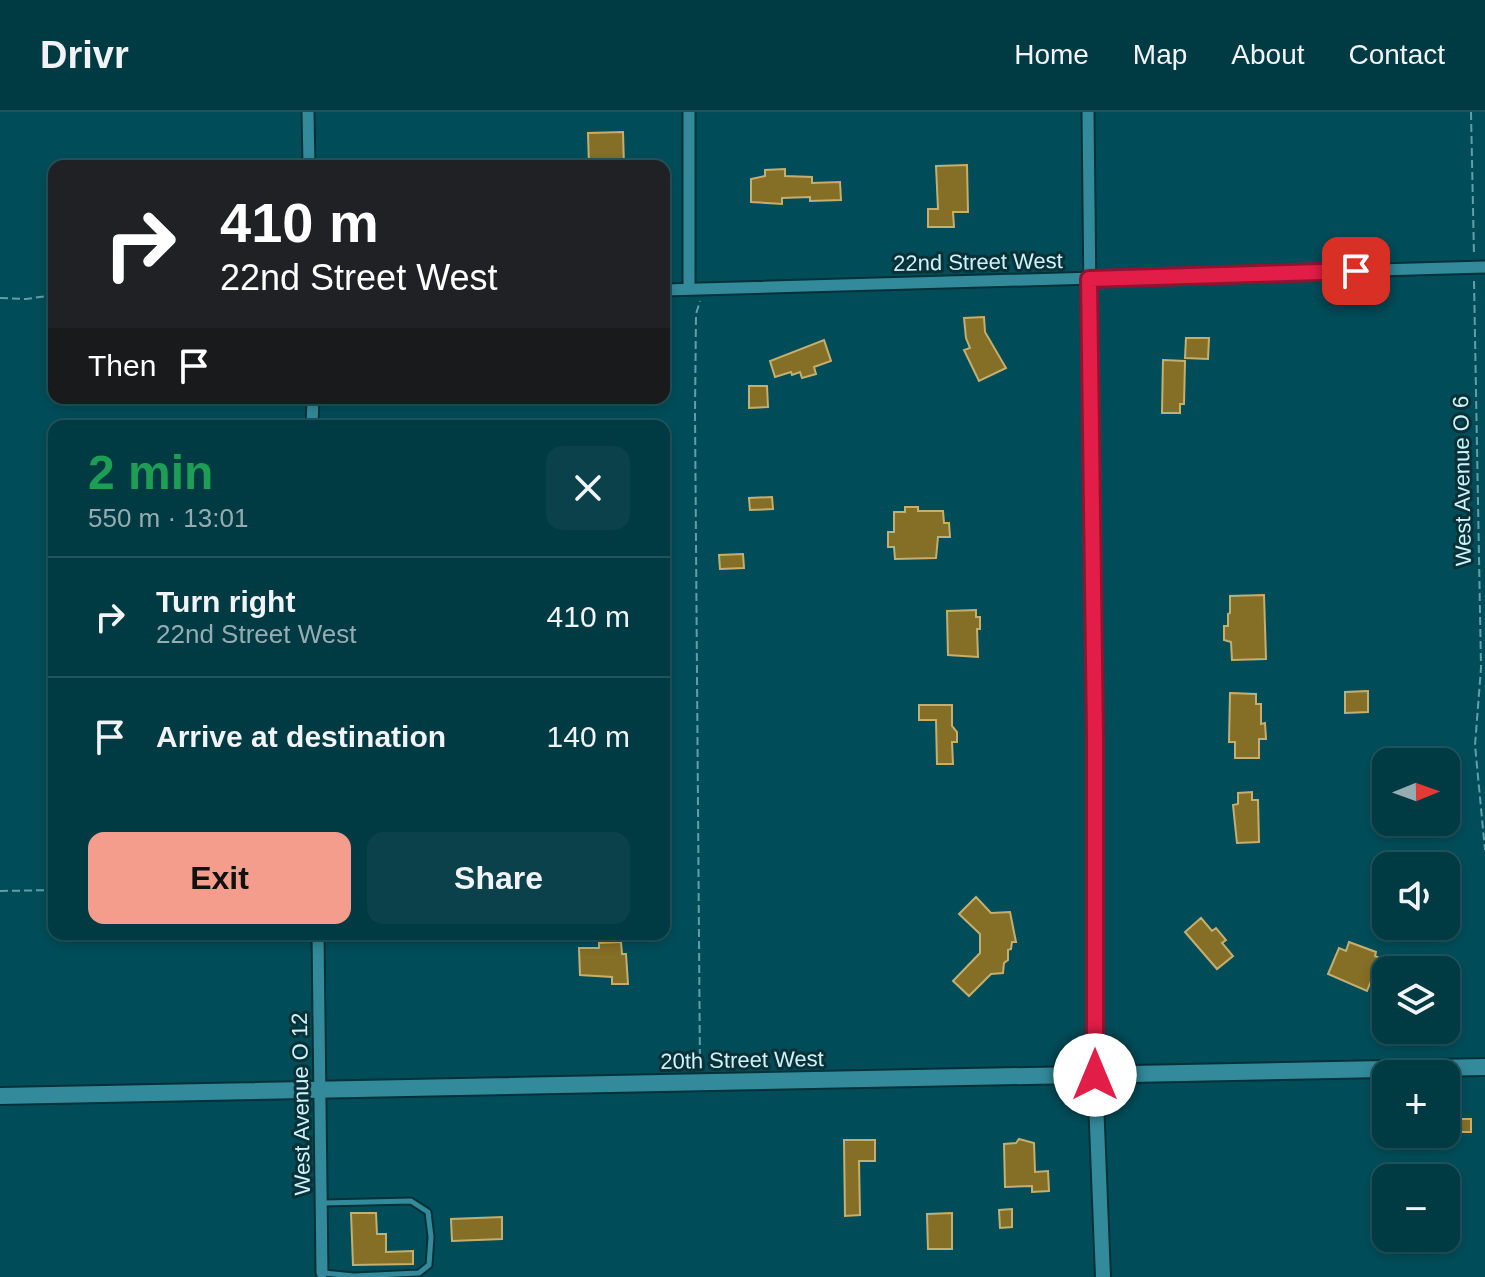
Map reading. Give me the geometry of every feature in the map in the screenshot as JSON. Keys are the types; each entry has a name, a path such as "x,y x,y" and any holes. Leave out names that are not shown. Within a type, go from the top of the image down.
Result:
{"main road":[{"name":"20th Street West","path":"0,1096 1485,1067"}],"street":[{"path":"308,112 309,160"},
{"path":"689,112 689,289"},
{"path":"1088,112 1095,1075 1103,1277"},
{"name":"22nd Street West","path":"670,290 1480,267"},
{"name":"West Avenue O 12","path":"318,940 322,1273"}],"lane":[{"path":"322,1203 411,1201 428,1212 431,1237 429,1265 419,1273 354,1276 322,1273"}],"path":[{"name":"West Avenue O 6","path":"1471,112 1480,267 1481,668 1475,745 1485,850"},
{"path":"701,1082 698,1041 701,949 695,412 696,314 704,288"},
{"path":"0,298 48,296"},
{"path":"0,891 48,890"}],"building":[{"path":"623,132 624,160 589,160 588,133"},
{"path":"967,165 968,212 953,212 954,227 928,227 928,209 938,209 936,166"},
{"path":"785,169 785,176 812,177 812,183 840,182 841,200 810,201 810,197 782,198 782,204 751,202 751,179 765,176 765,170"},
{"path":"984,317 985,332 1006,368 979,381 964,350 970,348 964,318"},
{"path":"1186,338 1209,338 1208,359 1185,358"},
{"path":"824,340 831,361 814,367 816,374 802,378 800,372 792,375 791,372 775,377 770,361"},
{"path":"1163,360 1185,361 1184,404 1180,404 1180,413 1162,413"},
{"path":"749,386 767,386 768,407 749,408"},
{"path":"772,497 773,509 750,510 749,498"},
{"path":"905,507 918,507 918,511 943,511 944,523 949,523 950,537 938,537 936,558 895,559 894,547 888,547 888,532 894,532 894,512 905,512"},
{"path":"743,554 744,568 720,569 719,555"},
{"path":"1264,595 1266,659 1232,660 1231,642 1224,640 1230,596"},
{"path":"976,610 976,617 980,617 978,657 948,655 947,611"},
{"path":"1368,691 1368,712 1345,713 1345,692"},
{"path":"1230,693 1256,694 1256,704 1261,704 1261,724 1265,723 1266,739 1259,739 1259,758 1235,758 1235,742 1229,742"},
{"path":"919,705 952,705 952,726 957,732 957,742 952,742 953,764 937,764 936,720 919,720"},
{"path":"1252,792 1252,800 1258,800 1259,842 1237,843 1233,805 1238,804 1238,793"},
{"path":"976,897 991,913 1010,912 1016,942 1012,942 1008,950 1003,973 991,974 969,996 953,981 980,953 980,934 959,914"},
{"path":"1201,918 1212,931 1216,928 1226,940 1222,943 1233,956 1217,969 1185,932"},
{"path":"621,942 622,954 626,954 628,984 612,984 612,977 580,975 579,948 599,948 599,943"},
{"path":"1349,942 1376,952 1372,956 1372,981 1367,991 1328,974 1339,948 1346,951"},
{"path":"1460,1119 1471,1119 1471,1132 1460,1132"},
{"path":"1019,1139 1034,1143 1035,1172 1048,1171 1049,1191 1032,1192 1032,1186 1005,1187 1004,1144 1016,1143"},
{"path":"844,1140 875,1140 875,1161 859,1161 860,1215 845,1216"},
{"path":"1012,1209 1012,1227 1000,1228 999,1210"},
{"path":"351,1213 376,1213 377,1234 386,1234 386,1252 413,1251 413,1264 353,1265"},
{"path":"952,1213 952,1249 928,1249 927,1214"},
{"path":"502,1217 502,1239 452,1241 451,1219"}],"route":[{"path":"1095,1075 1095,737 1089,279 1356,271"}]}
